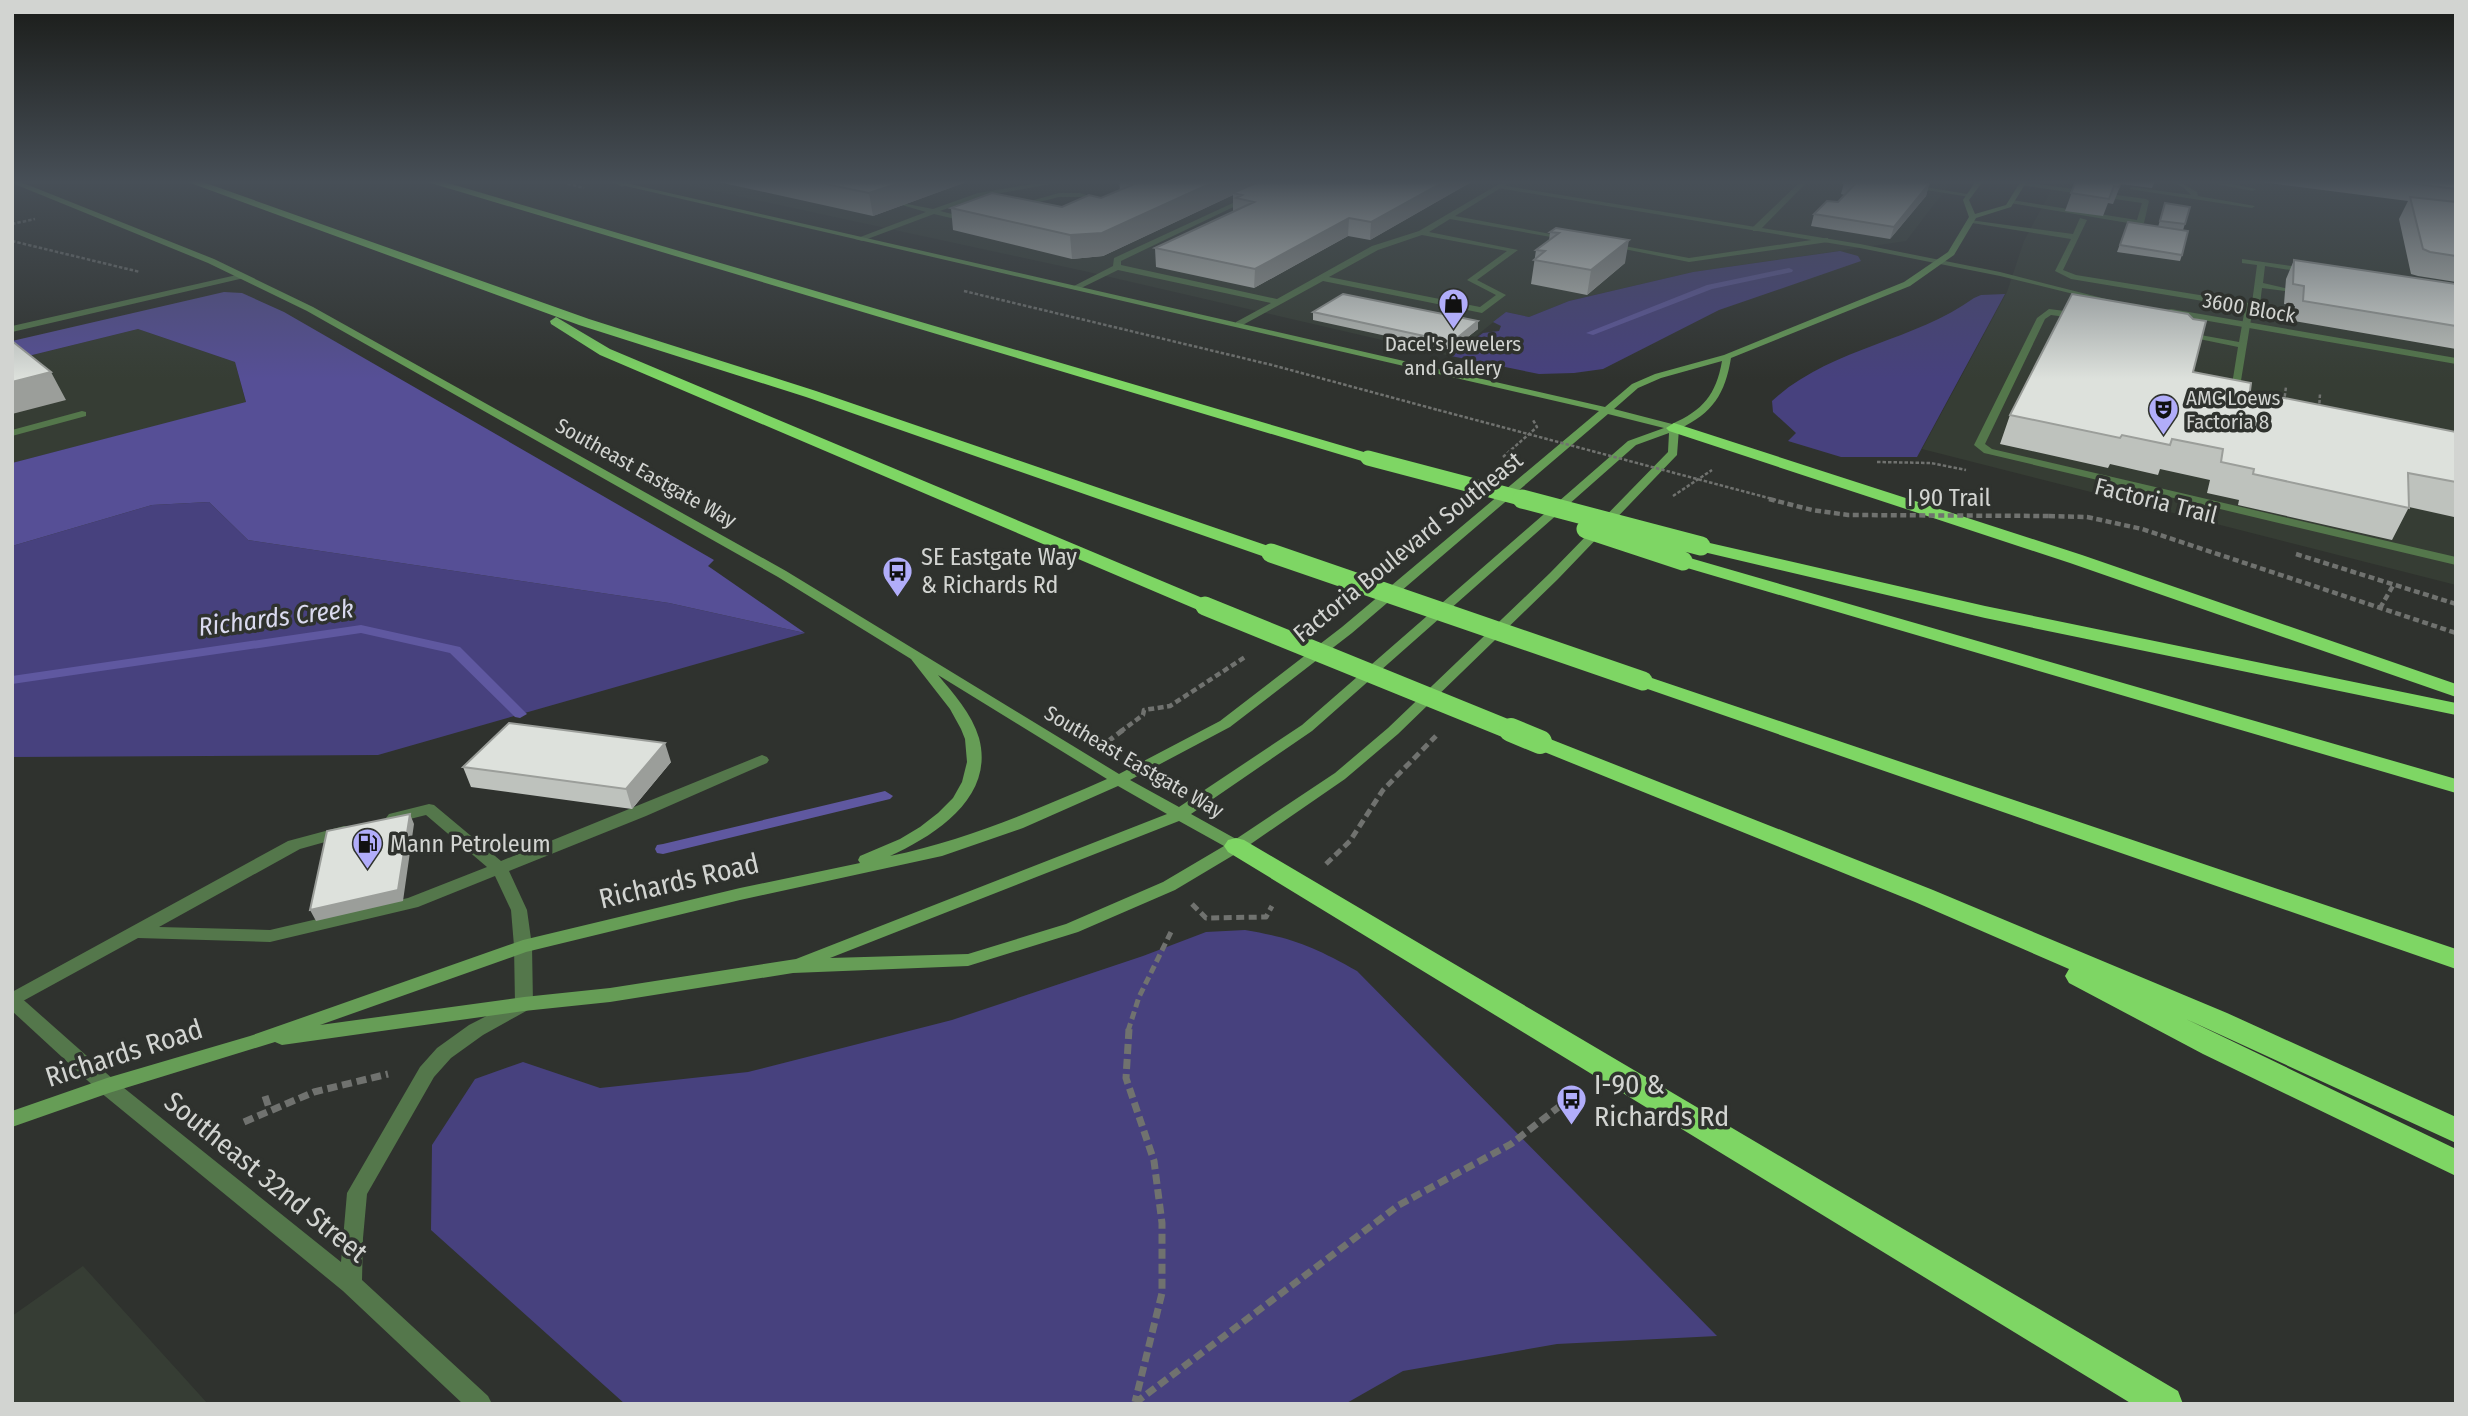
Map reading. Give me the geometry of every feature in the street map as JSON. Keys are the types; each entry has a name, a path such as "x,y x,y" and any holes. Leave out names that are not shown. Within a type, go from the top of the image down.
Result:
{"highway":[{"path":"375,247 2456,959"},
{"path":"653,247 1368,458 1700,546 1985,612 2418,702 2456,707"},
{"path":"521,299 605,352 916,481 1205,606 1924,897 2217,1021 2456,1131"},
{"path":"1674,428 2076,559 2456,691"},
{"path":"1368,458 1683,561 2456,786"},
{"path":"1236,846 2165,1404"},
{"path":"1924,897 2214,1046 2456,1163"}],"main road":[{"name":"Southeast Eastgate Way","path":"171,247 310,309 401,359 782,574 1119,780 1236,846"},
{"path":"894,247 1238,324 1674,428"},
{"name":"Factoria Boulevard Southeast","path":"1119,780 1224,724 1347,630 1635,386 1658,376 1727,357 1907,284 1942,262 1955,247"},
{"path":"1179,815 1307,728 1632,443 1674,428 1705,408 1720,389 1727,357"},
{"path":"1236,846 1340,776 1393,731 1554,576 1673,453 1674,428"},
{"path":"826,876 878,856 939,822 970,785 974,762 971,738 950,703 913,653"},
{"name":"Richards Road","path":"12,1119 107,1086 253,1042 523,946 936,852 1017,824 1119,780"},
{"name":"Richards Road","path":"793,965 1179,815"},
{"name":"Richards Road","path":"253,1042 524,1004 610,995 793,965 968,960 1072,928 1169,886 1236,846"}],"street":[{"path":"1117,267 1117,260 1144,247"},
{"path":"1238,324 1378,247"},
{"path":"1322,278 1482,310 1502,296 1471,280 1514,250 1498,247"},
{"path":"1617,247 1689,260 1777,247"},
{"path":"1863,247 1942,262 2122,303"},
{"path":"2070,247 2059,271 2074,277 2249,306 2256,304 2261,264"},
{"path":"2245,261 2322,273"},
{"path":"1074,288 1117,267 1278,302"},
{"path":"12,329 241,276"},
{"path":"2259,285 2285,289"},
{"path":"2241,406 2233,401 2249,306"},
{"name":"3600 Block","path":"2160,310 2456,361"},
{"path":"2094,319 2049,312 2041,318 1979,445 1988,451 2456,561"},
{"path":"2173,333 2243,345"},
{"path":"12,433 82,414"},
{"path":"132,932 270,936 412,903 762,760"},
{"path":"12,1000 293,845 429,809 500,869 519,910 524,1004 476,1030 444,1053 427,1072 412,1096 358,1193 352,1238 351,1284"},
{"name":"Southeast 32nd Street","path":"12,1000 107,1086 351,1284 480,1404"}],"path":[{"path":"38,247 147,273"},
{"path":"2284,407 2286,387"},
{"path":"2319,413 2320,394"},
{"name":"I 90 Trail","path":"1438,410 1812,510 1848,515 2087,517 2142,529 2456,633"},
{"path":"1872,462 1931,463 1972,471"},
{"path":"2293,553 2456,604"},
{"path":"2380,608 2394,584"},
{"path":"1200,911 1206,918 1266,917 1270,908"},
{"path":"1134,1404 1162,1293 1162,1223 1154,1161 1126,1078 1127,1035 1139,997 1172,930"},
{"path":"244,1122 269,1108 349,1081 389,1074"},
{"path":"265,1096 269,1108"},
{"path":"1134,1404 1399,1205 1511,1144 1569,1099"}],"shaded area":[{"path":"973,247 1864,247 1693,272 1569,301 1529,317 1506,312 1451,356"},
{"path":"2022,247 2456,247 2456,585 1922,449 2007,292"},
{"path":"1840,251 1858,256 1861,261 1719,310 1603,369 1539,374 1451,356 1483,333 1499,331 1501,326 1493,322 1506,312 1529,317 1569,301 1693,272"},
{"path":"224,292 242,293 284,312 714,560 708,566 805,633 669,603 248,540 209,502 152,505 12,546 12,463 246,402 235,362 138,329 12,360 12,341"},
{"path":"2005,294 1917,457 1841,457 1788,441 1796,433 1773,412 1772,401 1795,383 1845,357 1925,325 1981,295"},
{"path":"138,329 235,362 246,403 12,463 12,360"},
{"path":"209,502 248,540 669,603 805,633 378,755 12,757 12,546 152,505"},
{"path":"1245,930 1277,936 1303,945 1357,971 1717,1336 1557,1344 1403,1371 1345,1404 625,1404 431,1230 432,1145 475,1079 523,1062 600,1088 748,1072 952,1020 1206,932"},
{"path":"83,1266 208,1404 12,1404 12,1316"}],"building":[{"path":"1157,247 1295,247 1255,269 1155,248"},
{"path":"1540,247 1620,247 1591,270 1534,260 1545,251 1536,250"},
{"path":"2133,247 2184,247 2182,255"},
{"path":"2456,247 2456,256 2430,252 2423,249"},
{"path":"2294,260 2456,284 2456,326 2303,301 2304,286 2293,284"},
{"path":"1343,294 1478,321 1452,342 1313,312"},
{"name":"AMC Loews Factoria 8","path":"2072,294 2188,314 2193,319 2206,321 2193,372 2251,383 2249,398 2263,401 2264,394 2456,432 2456,482 2408,473 2409,508 2253,474 2254,469 2221,462 2223,449 2172,439 2170,445 2122,435 2120,438 2010,415"},
{"path":"12,341 51,372 12,382"},
{"path":"509,723 665,743 626,789 463,767"},
{"name":"Mann Petroleum","path":"410,814 398,890 310,910 327,831"}],"waterway":[{"name":"Richards Creek","path":"1590,333 1710,287 1789,270"},
{"name":"Richards Creek","path":"12,680 361,629 455,650 520,714"},
{"name":"Richards Creek","path":"663,849 885,796"}],"place":[{"name":"Dacel's Jewelers and Gallery","path":"1453,331"},
{"name":"AMC Loews Factoria 8","path":"2163,437"},
{"name":"SE Eastgate Way & Richards Rd","path":"898,598"},
{"name":"Mann Petroleum","path":"367,871"},
{"name":"I-90 & Richards Rd","path":"1571,1127"}]}
